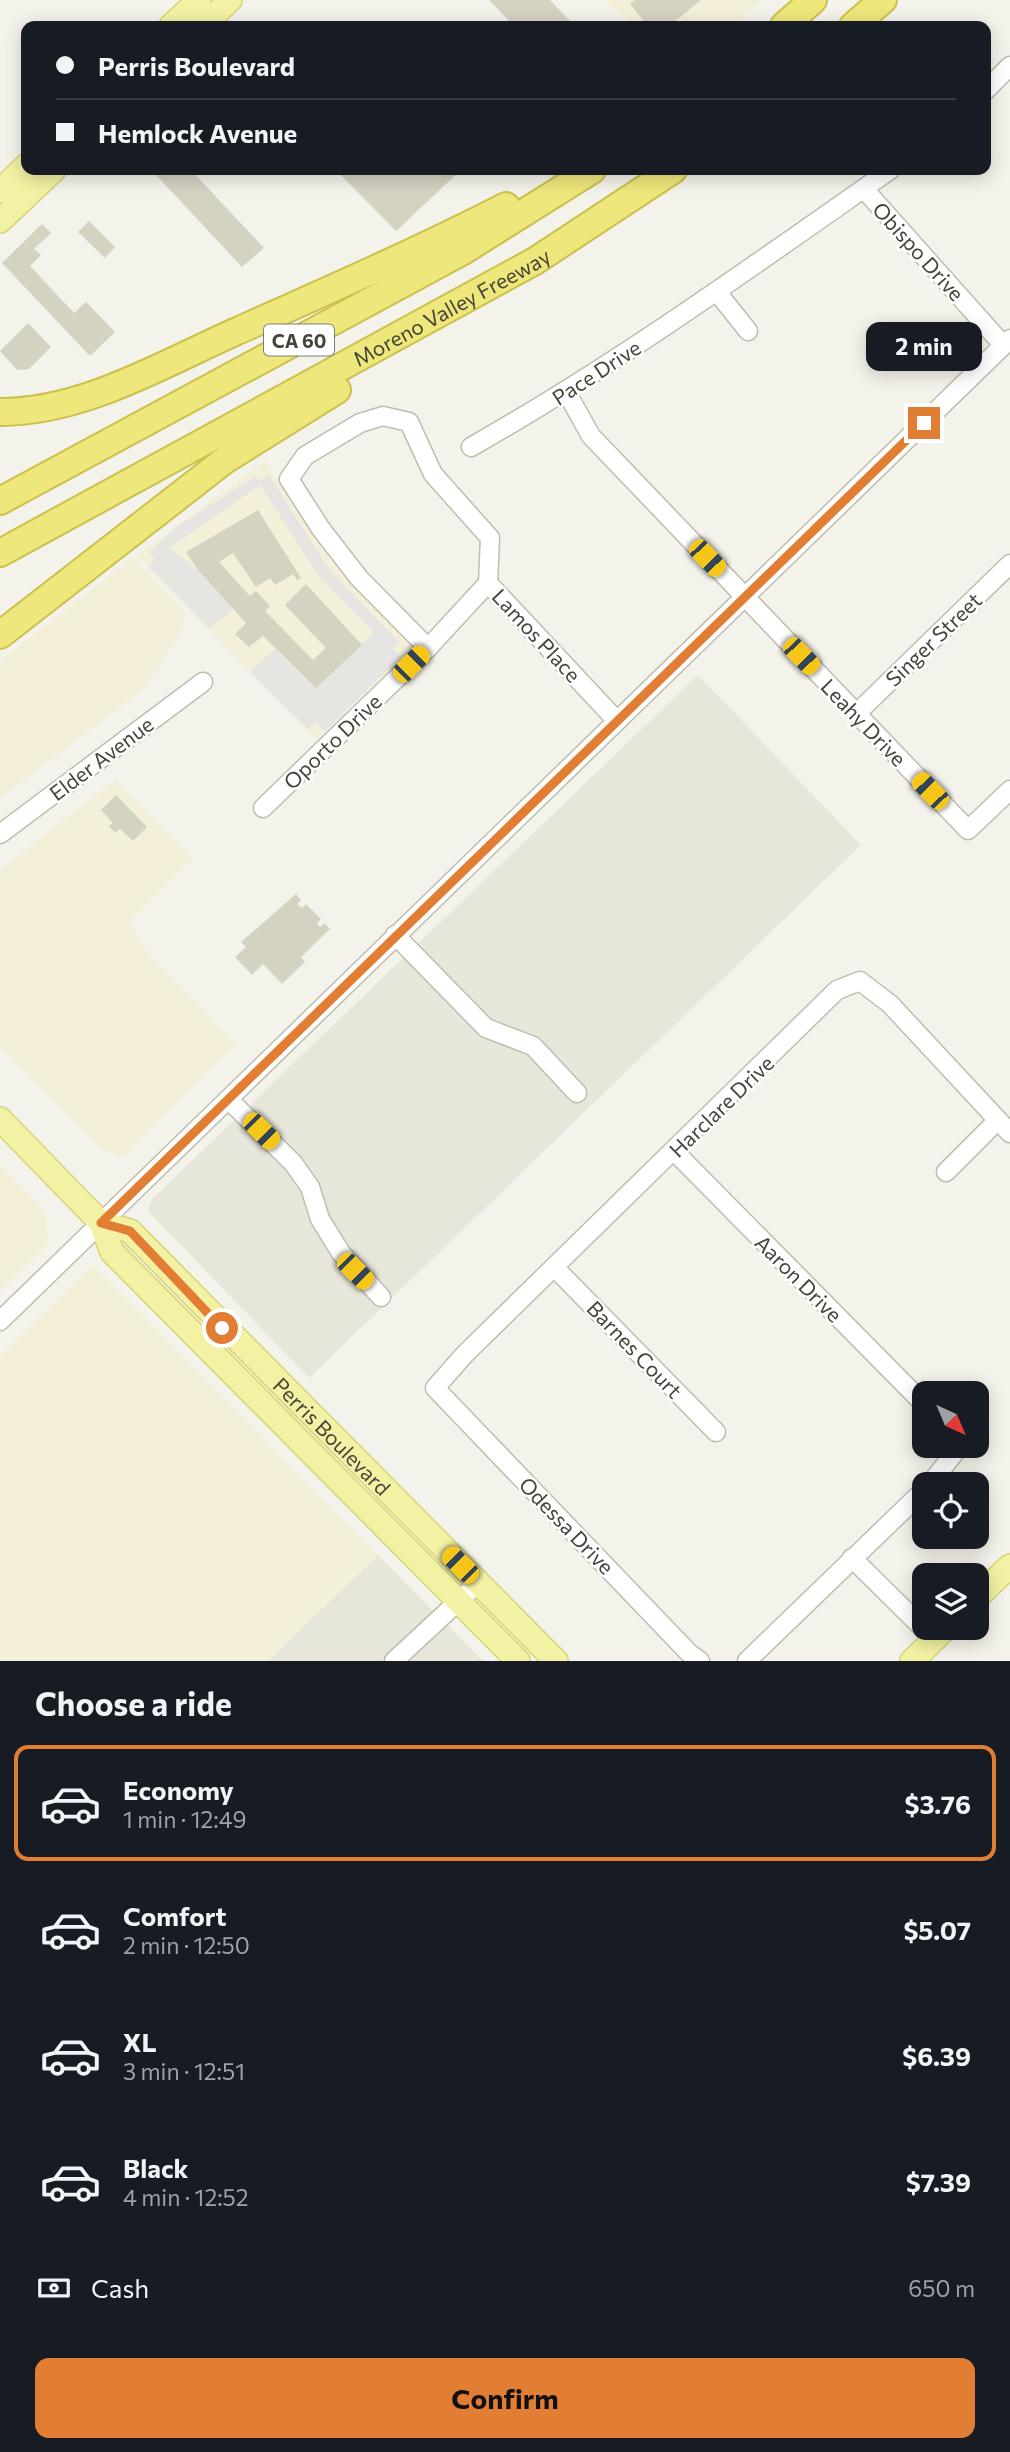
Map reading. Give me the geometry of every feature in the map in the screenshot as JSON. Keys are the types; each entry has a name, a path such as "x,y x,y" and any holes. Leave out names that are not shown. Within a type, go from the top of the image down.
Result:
{"highway":[{"path":"790,21 813,0"},
{"path":"859,21 883,0"},
{"path":"0,412 27,412 97,393 435,243 564,175"},
{"name":"Moreno Valley Freeway","path":"0,501 463,251 584,175"},
{"name":"Moreno Valley Freeway","path":"0,553 535,261 666,175"},
{"path":"0,635 225,460 535,261"}],"main road":[{"path":"177,21 199,0"},
{"path":"207,21 230,0"},
{"path":"0,191 21,171"},
{"path":"0,221 49,175"},
{"name":"Perris Boulevard","path":"0,1119 101,1223 112,1252 518,1661"},
{"name":"Perris Boulevard","path":"101,1223 130,1231 556,1661"},
{"path":"989,1586 1010,1566"},
{"path":"912,1661 933,1640"}],"street":[{"path":"991,85 1010,66"},
{"name":"Pace Drive","path":"471,447 567,393 718,292 883,175"},
{"name":"Obispo Drive","path":"863,189 1007,342"},
{"path":"718,292 748,331"},
{"path":"0,1321 1007,342"},
{"name":"Leahy Drive","path":"567,393 591,436 968,830 1010,790"},
{"name":"Lamos Place","path":"428,648 359,579 321,529 289,479 305,456 360,423 383,416 409,422 433,474 490,538 488,583 617,721"},
{"name":"Singer Street","path":"856,714 1010,564"},
{"name":"Oporto Drive","path":"263,808 428,648 488,583"},
{"name":"Elder Avenue","path":"0,834 203,682"},
{"path":"395,935 486,1028 533,1046 577,1093"},
{"name":"Harclare Drive","path":"435,1388 554,1267 675,1152 837,990 860,981 890,1004 1004,1127"},
{"path":"229,1100 293,1163 310,1187 320,1219 341,1253 381,1297"},
{"path":"946,1172 1004,1127"},
{"name":"Aaron Drive","path":"675,1152 912,1392"},
{"name":"Barnes Court","path":"554,1267 716,1432"},
{"name":"Odessa Drive","path":"435,1388 689,1653 701,1661"},
{"path":"939,1472 951,1458"},
{"path":"747,1661 912,1501"},
{"path":"852,1558 912,1609"},
{"path":"394,1661 460,1603 478,1583"}],"shaded area":[{"path":"606,0 762,0 737,21 627,21"},
{"path":"265,461 333,565 413,647 317,739 136,556"},
{"path":"269,475 328,568 400,643 393,649 401,657 325,731 316,722 308,729 250,672 275,649 316,688 374,632 318,575 260,485 169,548 198,570 233,609 210,629 148,566 155,560 149,552 177,527 255,476 259,481"},
{"path":"133,557 186,613 181,632 145,688 0,798 0,661"},
{"path":"698,675 861,845 309,1378 148,1211 152,1199"},
{"path":"116,780 192,859 130,921 148,953 236,1044 124,1157 101,1149 0,1047 0,870"},
{"path":"0,1165 47,1214 48,1244 0,1291"},
{"path":"93,1265 378,1555 268,1661 0,1661 0,1356"},
{"path":"378,1555 483,1661 268,1661"}],"building":[{"path":"489,0 550,0 570,21 509,21"},
{"path":"635,0 701,0 675,21 644,21 630,4"},
{"path":"196,175 264,248 242,267 157,176"},
{"path":"341,175 456,175 396,231"},
{"path":"89,221 115,247 105,258 78,232"},
{"path":"42,224 51,233 34,249 41,255 30,266 74,313 86,302 115,332 90,356 2,263"},
{"path":"28,323 51,347 29,369 17,370 0,351"},
{"path":"258,510 301,578 297,580 293,574 275,585 270,578 256,587 233,553 219,562 250,596 256,591 270,606 265,611 313,660 326,648 285,605 306,584 362,645 316,688 263,636 249,647 235,634 246,623 198,570 186,552"},
{"path":"116,795 147,827 133,841 120,829 115,833 109,826 113,823 101,810"},
{"path":"296,894 301,900 297,904 302,908 306,904 321,919 317,923 320,927 325,923 330,929 301,957 305,962 282,984 263,964 252,975 235,957 246,947 241,942"}],"route":[{"path":"222,1328 130,1231 101,1223 924,423"}]}
